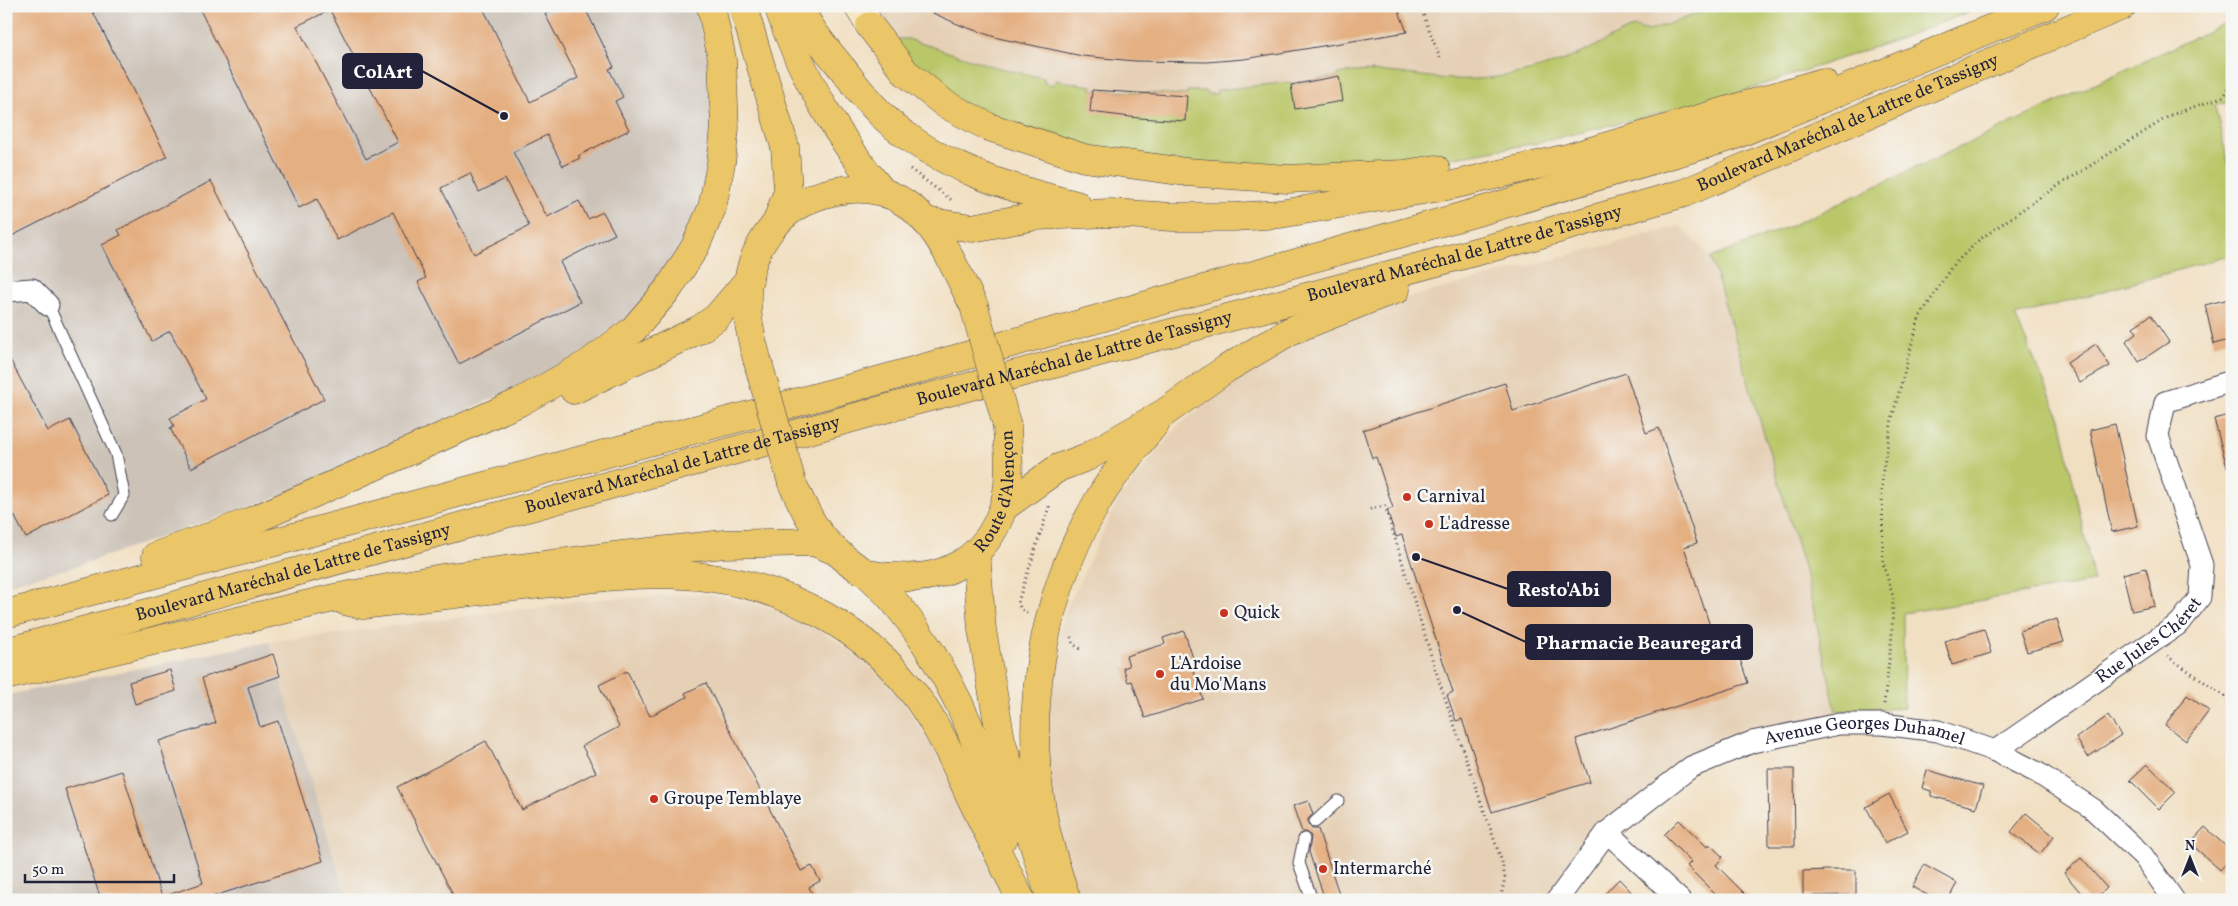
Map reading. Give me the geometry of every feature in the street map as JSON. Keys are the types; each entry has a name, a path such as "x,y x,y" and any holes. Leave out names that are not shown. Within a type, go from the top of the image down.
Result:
{"main road":[{"path":"115,584 154,557 248,522 520,402 589,363 633,330 669,288 695,247 712,208 721,163 725,128 725,92 722,59 711,6"},
{"path":"742,6 785,147 788,191 776,221"},
{"path":"778,6 790,43 823,105 867,174 882,191"},
{"path":"798,6 820,41 887,120 931,151 1004,185 1110,213"},
{"name":"Boulevard Maréchal de Lattre de Tassigny","path":"6,614 863,384 1480,211 1684,151 1730,137 2046,6"},
{"name":"Boulevard Maréchal de Lattre de Tassigny","path":"6,652 894,406 1520,240 1684,193 2122,6"},
{"path":"864,16 906,73 944,104 989,127 1084,158 1186,172 1287,179 1404,174 1530,152 1571,156"},
{"path":"925,221 972,228 1036,216 1110,213 1172,217 1226,217 1280,214 1453,185 1571,156 1760,102 1990,30"},
{"name":"Route d'Alençon","path":"859,188 882,191 906,203 925,221 940,240 974,306 1007,426 1008,482 1004,507 996,525 986,542 976,552 947,572 925,577 890,577 865,572 836,551 809,518 792,483 756,359 749,327 747,303 749,279 758,249 776,221 798,205 822,194 859,188"},
{"path":"1004,507 1058,468 1087,457 1164,413 1226,369 1290,331 1380,294 1508,259 1520,240"},
{"path":"387,462 525,414 680,340 717,317 749,279"},
{"path":"1067,900 1043,818 1035,746 1036,684 1049,621 1068,558 1096,504 1120,468 1164,413"},
{"path":"6,676 334,598 442,578 724,544 814,542 836,551"},
{"path":"976,552 982,630 1001,740 1051,900"},
{"path":"865,572 883,588 922,640 961,706 980,752 1026,900"},
{"path":"334,598 363,605 601,577 665,574 712,578 754,586 794,601 829,619 863,641 883,658 914,693 943,738 1021,900"}],"street":[{"path":"6,291 32,289 48,306"},
{"name":"Rue Jules Chéret","path":"1996,751 2180,623 2200,597 2202,565 2158,436 2165,402 2232,381"},
{"name":"Avenue Georges Duhamel","path":"1557,900 1607,832 1691,767 1752,742 1839,724 1882,724 1938,731 1996,751 2038,773 2093,809 2142,856 2174,900"},
{"path":"1607,832 1680,900"}],"lane":[{"path":"48,306 116,454 124,495 112,515"},
{"path":"1316,822 1338,801"},
{"path":"1304,839 1299,863 1312,900"}],"path":[{"path":"1420,6 1440,58"},
{"path":"1882,724 1892,635 1893,596 1883,563 1882,476 1892,418 1919,318 1952,266 1980,240 2042,196 2171,115 2225,96 2232,74"},
{"path":"1041,480 1049,507 1018,602 1021,610 1049,621 1067,625 1073,644 1081,649"},
{"path":"1370,510 1385,506 1438,681 1502,862 1505,878 1500,900"},
{"path":"2150,644 2232,701"}],"shaded area":[{"path":"6,6 696,6 712,76 715,129 704,212 651,300 568,363 292,492 77,566 6,585"},
{"path":"858,6 1719,6 1649,31 1635,28 1629,29 1573,57 1485,79 1449,79 1384,71 1339,74 1343,101 1295,109 1290,82 1218,90 1218,101 1207,102 1206,91 1187,92 1185,121 1090,112 1092,86 1055,80 1053,91 1042,89 1044,78 995,67 908,39 896,39"},
{"path":"1680,226 1711,258 1804,567 1839,724 1691,767 1607,832 1557,900 1072,900 1044,799 1044,696 1063,617 1118,500 1179,425 1221,393 1302,339 1388,303"},
{"path":"713,594 789,612 843,645 887,681 916,719 933,746 1008,900 347,900 269,642 599,599"},
{"path":"269,642 347,900 6,900 6,695"}],"green space":[{"path":"1719,6 1985,6 1896,40 1723,98 1537,143 1414,164 1206,167 1046,139 944,95 891,42 896,39 908,39 995,67 1044,78 1044,83 1054,85 1055,80 1092,86 1092,90 1187,95 1187,91 1206,91 1207,94 1217,94 1217,90 1290,82 1291,84 1357,72 1392,72 1458,79 1476,79 1514,74 1569,58 1635,27 1649,31"},
{"path":"2232,20 2232,101 2215,106 2232,181 2232,255 2015,316 2060,418 2094,582 1903,613 1904,708 1836,711 1804,567 1711,258 1795,224"}],"building":[{"path":"6,6 90,6 167,157 6,239"},
{"path":"198,6 482,6 530,102 578,78 545,14 561,6 584,6 614,67 609,69 623,97 615,101 629,130 578,156 580,158 563,166 547,135 513,152 547,217 579,201 588,219 603,212 615,234 560,262 580,302 459,364 418,282 426,278 393,212 337,240 317,199 299,208","holes":["330,10 398,142 366,159 297,26","470,173 479,192 505,179 529,226 474,254 441,188"]},
{"path":"917,6 1397,6 1407,32 1244,59 1207,62 1135,61 1082,56 998,38 962,26"},
{"path":"1339,76 1343,101 1295,109 1291,85"},
{"path":"1092,90 1187,96 1185,121 1090,112"},
{"path":"211,181 324,399 191,468 170,428 174,426 170,418 206,399 170,331 152,341 102,245 121,235 118,230"},
{"path":"2229,299 2232,309 2232,339 2214,344 2205,305"},
{"path":"2151,315 2169,342 2139,362 2126,341 2137,333 2133,327"},
{"path":"2096,344 2110,366 2080,383 2067,363"},
{"path":"6,352 48,431 70,420 108,495 26,538 6,500"},
{"path":"1626,373 1646,433 1659,428 1697,543 1684,547 1713,635 1730,629 1748,683 1576,739 1590,782 1492,812 1462,719 1456,721 1447,695 1453,692 1402,535 1396,537 1387,510 1393,508 1376,457 1372,458 1363,430 1505,383 1513,411"},
{"path":"2232,414 2232,466 2227,467 2214,419"},
{"path":"2115,424 2138,526 2112,532 2090,430"},
{"path":"2146,568 2155,606 2132,611 2123,574"},
{"path":"2057,619 2064,642 2027,652 2020,631"},
{"path":"1984,629 1991,653 1952,665 1945,641"},
{"name":"L'Ardoise du Mo'Mans","path":"1184,631 1194,661 1191,662 1203,699 1145,718 1132,681 1128,682 1123,668 1129,666 1126,656 1165,644 1163,638"},
{"path":"273,654 280,676 248,687 260,727 278,721 323,861 202,900 101,900 65,789 122,771 162,897 203,883 159,741 216,723 202,678"},
{"path":"170,670 176,691 135,704 129,682"},
{"name":"Groupe Temblaye","path":"627,671 650,716 687,697 685,693 706,683 801,871 812,866 820,881 809,887 815,900 456,900 397,787 486,741 522,810 596,772 582,746 619,727 599,685"},
{"path":"2187,695 2209,711 2186,741 2165,725"},
{"path":"2108,716 2121,735 2088,757 2076,738"},
{"path":"2147,764 2176,792 2159,809 2130,780"},
{"path":"1768,769 1794,769 1795,846 1769,846"},
{"path":"1927,770 1983,786 1976,808 1931,796 1931,791 1922,788"},
{"path":"1889,794 1908,831 1885,843 1866,807"},
{"name":"Intermarché","path":"1308,801 1313,814 1308,819 1308,824 1312,829 1318,829 1341,900 1325,900 1309,852 1311,836 1306,832 1302,832 1293,806"},
{"path":"2026,813 2054,836 2040,854 2011,832"},
{"path":"1679,820 1707,847 1709,844 1723,857 1716,865 1751,900 1721,900 1687,866 1691,862 1664,835"},
{"path":"2205,827 2232,852 2232,857 2220,870 2190,843"},
{"path":"2081,858 2107,888 2094,900 2087,900 2064,873"},
{"path":"1924,865 1957,883 1948,900 1937,900 1912,887"},
{"path":"1856,870 1856,895 1803,896 1803,871"},
{"path":"1619,879 1639,900 1599,900"}],"place":[{"name":"ColArt","path":"504,116"},
{"name":"Carnival","path":"1407,497"},
{"name":"L'adresse","path":"1429,524"},
{"name":"Resto'Abi","path":"1416,557"},
{"name":"Pharmacie Beauregard","path":"1457,610"},
{"name":"Quick","path":"1224,613"},
{"name":"L'Ardoise du Mo'Mans","path":"1160,674"},
{"name":"Groupe Temblaye","path":"654,799"},
{"name":"Intermarché","path":"1323,869"}]}
